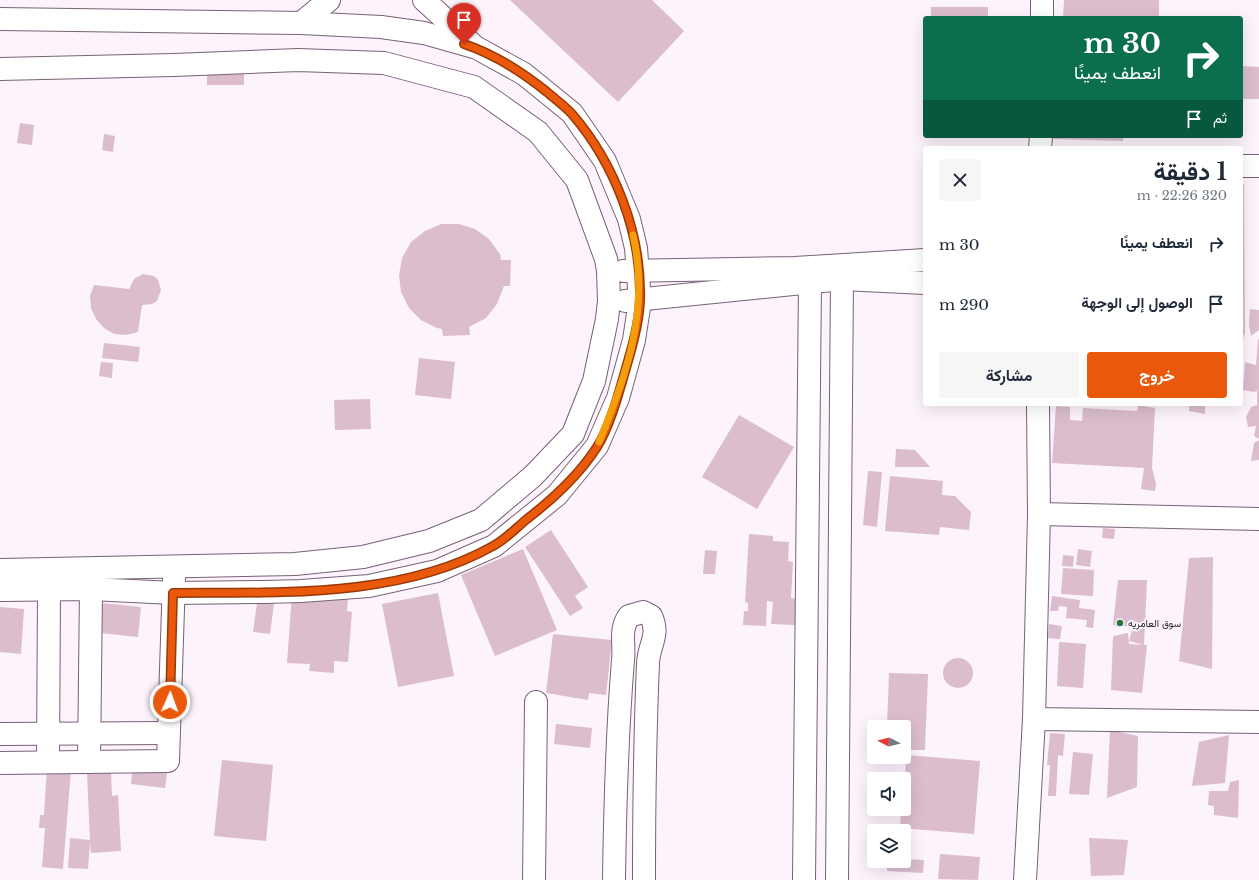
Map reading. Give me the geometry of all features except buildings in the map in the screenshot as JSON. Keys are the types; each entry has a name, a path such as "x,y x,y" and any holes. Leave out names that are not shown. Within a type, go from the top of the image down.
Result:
{"street":[{"path":"301,23 329,0"},
{"path":"424,0 477,48"},
{"path":"1042,0 1042,16"},
{"path":"0,19 301,23 381,26 424,32 477,48 524,74 572,113 605,161 629,219 636,248 640,301 634,340 618,398 597,446 557,496 494,546 437,571 369,586 301,591 173,593 90,589 0,590"},
{"path":"0,69 174,65 298,60 384,63 474,87 538,132 577,180 600,241 608,271 609,301 594,381 573,434 533,476 481,520 429,541 363,557 295,564 0,570"},
{"path":"1243,166 1259,166"},
{"path":"608,271 795,268 923,260"},
{"path":"609,301 640,301 810,281 842,279 923,283"},
{"path":"837,880 842,279"},
{"path":"804,880 810,281"},
{"path":"1026,880 1034,718 1039,514 1038,406"},
{"path":"1039,514 1259,519"},
{"path":"265,565 265,592"},
{"path":"0,763 168,761 174,567"},
{"path":"89,762 90,589"},
{"path":"48,762 49,590"},
{"path":"614,880 617,725 624,651 622,632 624,623 629,616 644,612 651,616 656,630 649,654 644,788 644,880"},
{"path":"534,880 536,702"},
{"path":"1034,718 1259,722"},
{"path":"0,734 168,733"},
{"path":"616,787 644,788"}],"slow traffic":[{"path":"599,442 618,398 634,340 640,301 636,248 633,235"}],"place":[{"name":"سوق العامريه","path":"1120,623"}],"route":[{"path":"170,702 173,593 301,591 369,586 437,571 494,546 557,496 597,446 618,398 634,340 640,301 636,248 629,219 605,161 572,113 524,74 477,48 464,44"}]}
